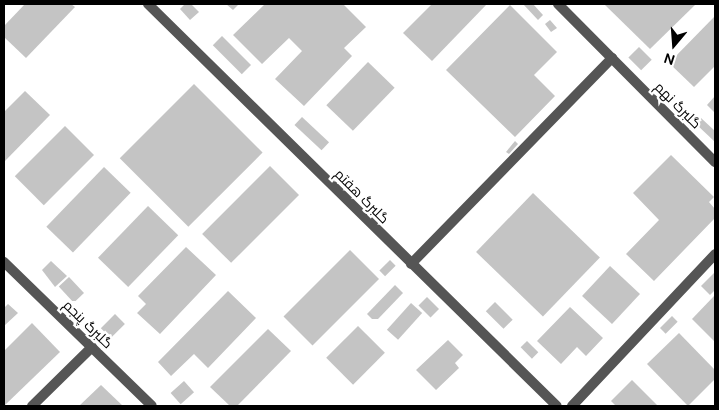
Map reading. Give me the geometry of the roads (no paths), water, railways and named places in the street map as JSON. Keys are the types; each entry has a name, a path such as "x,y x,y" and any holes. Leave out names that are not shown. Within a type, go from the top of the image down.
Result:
{"street":[{"name":"گلبرگ هفتم","path":"148,4 557,406"},
{"name":"گلبرگ نهم","path":"558,4 715,162"},
{"path":"411,264 612,58"},
{"path":"572,406 715,254"},
{"name":"گلبرگ پنجم","path":"4,262 152,406"},
{"path":"32,406 92,347"}]}
